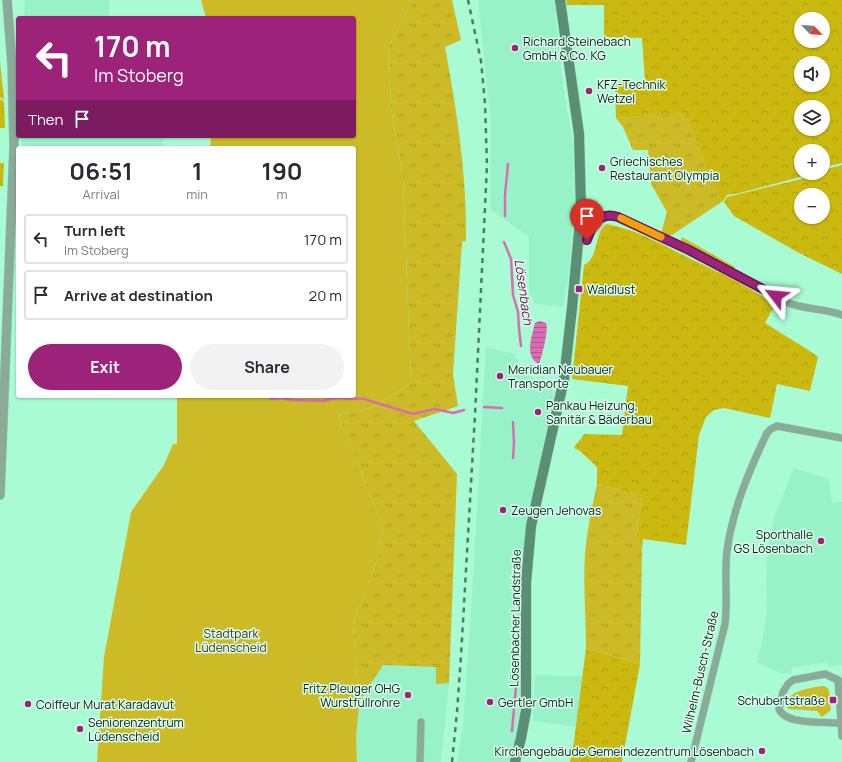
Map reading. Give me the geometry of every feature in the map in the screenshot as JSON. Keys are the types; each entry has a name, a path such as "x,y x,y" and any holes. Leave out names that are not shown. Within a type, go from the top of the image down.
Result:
{"main road":[{"name":"Lösenbacher Landstraße","path":"515,762 523,730 526,710 526,583 531,526 564,379 581,210 579,134 560,0"}],"street":[{"path":"0,495 4,296 14,146 12,64 7,0"},
{"path":"578,242 587,240 591,229 597,220 613,215 689,250 786,302 842,315"},
{"name":"Wilhelm-Busch-Straße","path":"691,762 725,624 726,567 731,529 738,500 767,433 777,426 842,438"},
{"path":"841,723 792,719 782,715 779,709 783,692 788,684 793,680 826,674 840,678 842,736"},
{"path":"420,762 421,722"}],"shaded area":[{"path":"25,0 109,0 109,16 24,16"},
{"path":"478,0 554,0 563,86 573,144 575,196 569,274 563,307 535,304 529,292 529,237 490,209 491,122"},
{"path":"22,138 167,138 163,141 162,146 22,146"},
{"path":"540,321 546,323 547,331 539,364 534,361 530,351 530,346 535,323"},
{"path":"486,347 514,354 524,373 537,380 556,383 525,533 522,582 520,712 514,745 509,762 457,762 463,724 472,596"},
{"path":"794,468 829,479 832,503 842,502 842,665 828,667 827,662 791,668 792,673 783,674 757,662 764,633 767,605 767,559 770,537 775,515"},
{"path":"383,665 436,667 436,683 449,683 441,762 357,762 356,737 359,705 366,691"},
{"path":"535,675 582,676 576,727 533,721"}],"green space":[{"name":"Stadtpark Lüdenscheid","path":"201,0 413,0 389,45 391,108 403,178 411,383 373,407 338,415 383,526 381,549 353,624 359,705 356,737 357,762 97,762 104,657 131,512 164,465 173,444 177,444 177,398 356,398 356,146 210,146 211,138 356,138 356,16 205,16"},
{"path":"413,0 452,0 461,40 445,47 463,168 466,216 466,241 462,242 453,374 458,406 414,421 457,474 449,683 436,684 436,667 383,665 366,691 359,705 353,624 381,549 383,526 338,415 373,407 411,383 403,178 391,108 389,45"},
{"path":"566,0 842,0 842,163 830,166 830,144 794,144 794,179 727,195 723,201 718,193 686,113 616,118 615,82 645,82 642,38 604,37 604,5 567,5"},
{"path":"0,61 4,100 0,97"},
{"path":"797,94 842,95 842,163 830,166 830,144 794,144 794,178 726,195 723,201 672,235 668,236 661,233 667,212 651,184 648,150 633,150 623,127 616,118 697,112"},
{"path":"0,99 4,102 5,128 0,128"},
{"path":"0,163 4,163 3,186 0,186"},
{"path":"842,165 842,274 799,253 734,216 724,202 727,197 797,180 830,180 830,168"},
{"path":"607,224 630,230 651,239 726,276 758,294 779,308 772,310 765,323 818,357 810,391 777,384 770,418 724,408 714,410 706,417 699,435 686,545 643,539 642,550 637,535 642,496 597,484 597,467 580,451 574,448 584,434 622,435 628,386 572,379 584,265 589,261 595,251 600,233"},
{"path":"682,237 735,267 734,269 681,241"},
{"path":"597,484 642,496 637,535 642,550 640,664 586,648 584,565 588,527"},
{"path":"586,648 640,664 622,762 570,762"},
{"path":"824,686 829,691 830,698 828,699 828,703 830,703 831,710 822,717 817,711 788,709 787,703 793,694 813,687"}],"waterway":[{"name":"Lösenbach","path":"505,216 505,195 508,164"},
{"name":"Lösenbach","path":"504,242 511,259 513,295 518,312 521,346"},
{"path":"270,398 280,398"},
{"path":"280,398 323,401 336,398"},
{"path":"336,398 364,399 413,414 435,409 453,413 464,410"},
{"path":"484,407 502,408"},
{"name":"Lösenbach","path":"513,422 513,458"},
{"name":"Lösenbach","path":"512,731 516,687"}],"railway":[{"path":"452,762 461,656 475,415 487,165 485,104 481,61 468,0"}],"slow traffic":[{"path":"621,218 661,237"}],"place":[{"name":"Richard Steinebach GmbH & Co. KG","path":"515,48"},
{"name":"KFZ-Technik Wetzel","path":"589,91"},
{"name":"Griechisches Restaurant Olympia","path":"602,168"},
{"name":"Waldlust","path":"579,289"},
{"name":"Meridian Neubauer Transporte","path":"500,376"},
{"name":"Pankau Heizung, Sanitär & Bäderbau","path":"538,412"},
{"name":"Zeugen Jehovas","path":"503,510"},
{"name":"Sporthalle GS Lösenbach","path":"821,541"},
{"name":"Fritz Pleuger OHG Wurstfüllrohre","path":"408,695"},
{"name":"Schubertstraße","path":"833,700"},
{"name":"Gertler GmbH","path":"490,702"},
{"name":"Coiffeur Murat Karadavut","path":"28,704"},
{"name":"Seniorenzentrum Lüdenscheid","path":"80,729"},
{"name":"Kirchengebäude Gemeindezentrum Lösenbach","path":"762,751"}],"route":[{"path":"587,240 591,229 597,220 613,215 689,250 776,296"}]}
